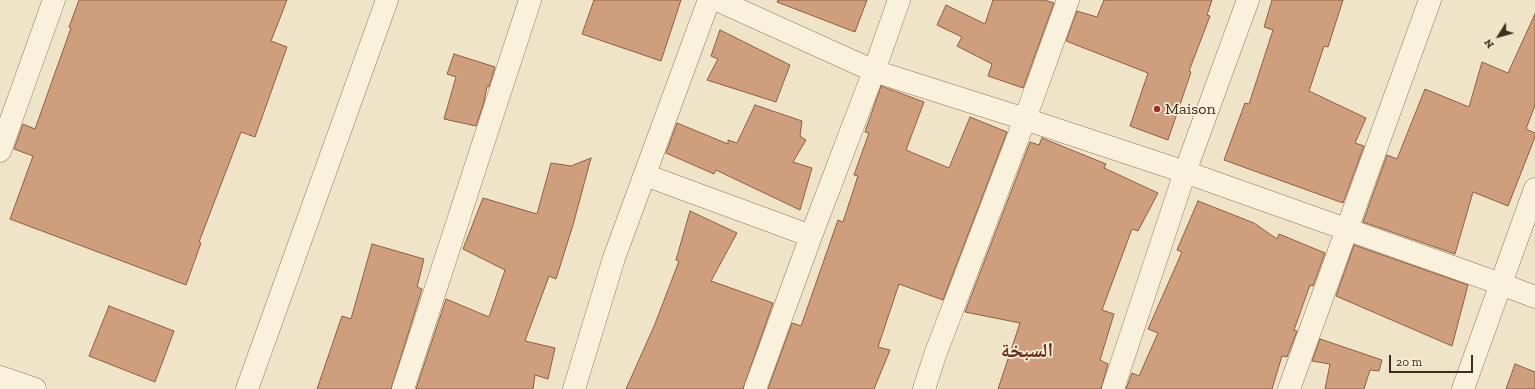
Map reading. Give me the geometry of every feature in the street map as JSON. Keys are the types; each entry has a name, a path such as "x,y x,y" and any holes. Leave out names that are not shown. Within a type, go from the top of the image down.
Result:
{"street":[{"path":"0,151 7,106 54,0"},
{"path":"247,389 387,0"},
{"path":"404,389 530,0"},
{"path":"574,389 614,258 709,0"},
{"path":"718,0 874,71 1185,172 1501,284 1535,298"},
{"path":"756,389 899,0"},
{"path":"924,389 935,355 1025,119 1068,0"},
{"path":"1113,389 1185,172 1248,0"},
{"path":"1289,389 1430,0"},
{"path":"645,175 811,236"},
{"path":"1463,389 1535,189"},
{"path":"0,377 35,389"}],"building":[{"path":"79,0 287,0 271,41 287,47 255,137 241,132 199,242 201,243 186,285 10,219 33,156 14,149 23,124 35,129 71,28 69,27"},
{"path":"594,0 681,0 661,61 582,34"},
{"path":"778,0 867,0 855,32 777,2"},
{"path":"993,0 1044,0 1054,3 1023,88 988,76 992,64 957,46 962,37 937,25 946,5 985,24"},
{"path":"1104,0 1212,0 1207,15 1210,16 1189,71 1191,72 1168,140 1130,126 1148,73 1066,41 1077,11 1097,17"},
{"path":"1272,0 1343,0 1328,47 1324,46 1309,91 1366,118 1355,143 1364,146 1343,203 1224,160 1245,103 1249,104 1273,30 1264,27"},
{"path":"1535,14 1535,105 1526,129 1535,133 1535,137 1508,206 1473,192 1455,254 1363,222 1387,155 1397,159 1425,89 1469,107 1482,62 1508,73"},
{"path":"720,30 790,65 776,102 707,80 718,59 711,56"},
{"path":"454,54 495,67 489,87 487,86 484,102 476,126 444,119 456,77 447,74"},
{"path":"881,86 924,102 906,150 949,168 970,117 1007,132 943,300 899,284 878,347 890,350 874,389 768,389 792,323 801,326 838,220 843,222 858,176 854,175 869,133 865,132"},
{"path":"755,105 802,121 800,136 806,140 793,162 812,168 800,210 716,170 714,174 666,153 677,123 728,144 728,140 737,143"},
{"path":"1042,138 1106,164 1104,168 1158,193 1138,231 1132,229 1102,310 1114,314 1100,360 1108,364 1101,389 998,389 1020,323 965,312 1030,142 1039,145"},
{"path":"591,158 573,225 556,279 549,276 525,341 555,348 548,379 535,375 533,389 416,389 446,299 489,317 505,270 463,249 483,198 537,214 551,163 571,166"},
{"path":"1198,201 1254,223 1277,239 1279,234 1325,253 1313,286 1310,285 1294,330 1297,331 1287,357 1282,356 1272,389 1126,389 1132,373 1139,376 1158,333 1148,329 1182,252 1177,250"},
{"path":"690,211 737,233 711,281 773,303 743,389 626,389 655,324 679,261 676,260"},
{"path":"372,244 424,259 417,287 422,289 391,389 317,389 342,316 351,319"},
{"path":"1354,245 1468,285 1452,346 1336,296"},
{"path":"109,306 174,331 155,382 89,356"},
{"path":"1320,339 1382,360 1379,371 1370,370 1364,389 1325,389 1330,364 1312,361"},
{"path":"1515,364 1535,372 1535,389 1506,389"}],"place":[{"name":"Maison","path":"1157,109"}],"district":[{"name":"السبخة","path":"1027,351"}]}
